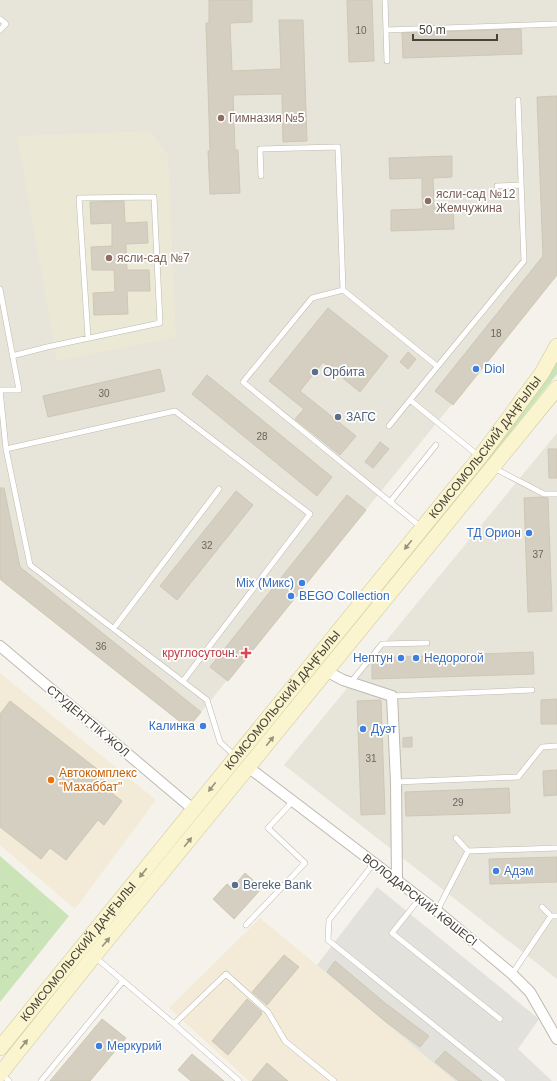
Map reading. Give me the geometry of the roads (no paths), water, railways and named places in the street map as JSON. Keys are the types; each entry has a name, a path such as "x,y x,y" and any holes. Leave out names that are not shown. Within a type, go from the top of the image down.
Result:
{"street":[{"name":"КОМСОМОЛЬСКИЙ ДАҢҒЫЛЫ","path":"0,1048 480,457 542,373 557,346"},
{"name":"КОМСОМОЛЬСКИЙ ДАҢҒЫЛЫ","path":"0,1074 94,956 557,388"},
{"name":"СТУДЕНТТІК ЖОЛ","path":"0,646 194,810"},
{"path":"314,662 326,671 350,683 392,696 396,782 397,880"},
{"name":"ВОЛОДАРСКИЙ КӨШЕСІ","path":"248,768 437,911 512,974 530,992 557,1038"},
{"path":"128,892 140,901"}],"lane":[{"path":"385,0 387,61"},
{"path":"0,19 6,24 0,30"},
{"path":"386,30 557,24"},
{"path":"389,426 524,261 518,100"},
{"path":"261,176 260,149 338,147 343,290 437,366"},
{"path":"497,186 521,185"},
{"path":"12,356 160,323 154,197 79,198 88,338"},
{"path":"0,289 19,390 0,390 6,449 30,565 207,700 220,742 236,756"},
{"path":"343,290 312,298 243,382 422,528"},
{"path":"410,400 480,457"},
{"path":"6,449 175,411 310,514 183,681"},
{"path":"390,502 436,445"},
{"path":"492,467 544,494 557,494"},
{"path":"114,628 219,489"},
{"path":"350,683 382,644 427,643"},
{"path":"392,696 532,690"},
{"path":"396,782 518,778 542,747 557,746"},
{"path":"246,924 305,863 268,828 293,801"},
{"path":"456,838 468,851 557,848"},
{"path":"437,911 468,851"},
{"path":"374,863 330,920 328,940 503,1081"},
{"path":"420,898 392,933 500,1019"},
{"path":"542,907 551,916 557,916"},
{"path":"512,974 551,916"},
{"path":"94,956 238,1081"},
{"path":"174,1024 226,974 268,1012 285,1041 334,1081"},
{"path":"41,1081 123,981"},
{"path":"0,1074 9,1081"}],"place":[{"name":"Гимназия №5","path":"221,118"},
{"name":"ясли-сад №12 Жемчужина","path":"428,201"},
{"name":"ясли-сад №7","path":"109,258"},
{"name":"Diol","path":"476,369"},
{"name":"Орбита","path":"315,372"},
{"name":"ЗАГС","path":"338,417"},
{"name":"ТД Орион","path":"529,533"},
{"name":"Mix (Микс)","path":"302,583"},
{"name":"BEGO Collection","path":"291,596"},
{"name":"круглосуточн.","path":"246,653"},
{"name":"Нептун","path":"401,658"},
{"name":"Недорогой","path":"416,658"},
{"name":"Калинка","path":"203,726"},
{"name":"Дуэт","path":"363,729"},
{"name":"Автокомплекс \"Махаббат\"","path":"51,780"},
{"name":"Адэм","path":"496,871"},
{"name":"Bereke Bank","path":"235,885"},
{"name":"Меркурий","path":"99,1046"}]}
